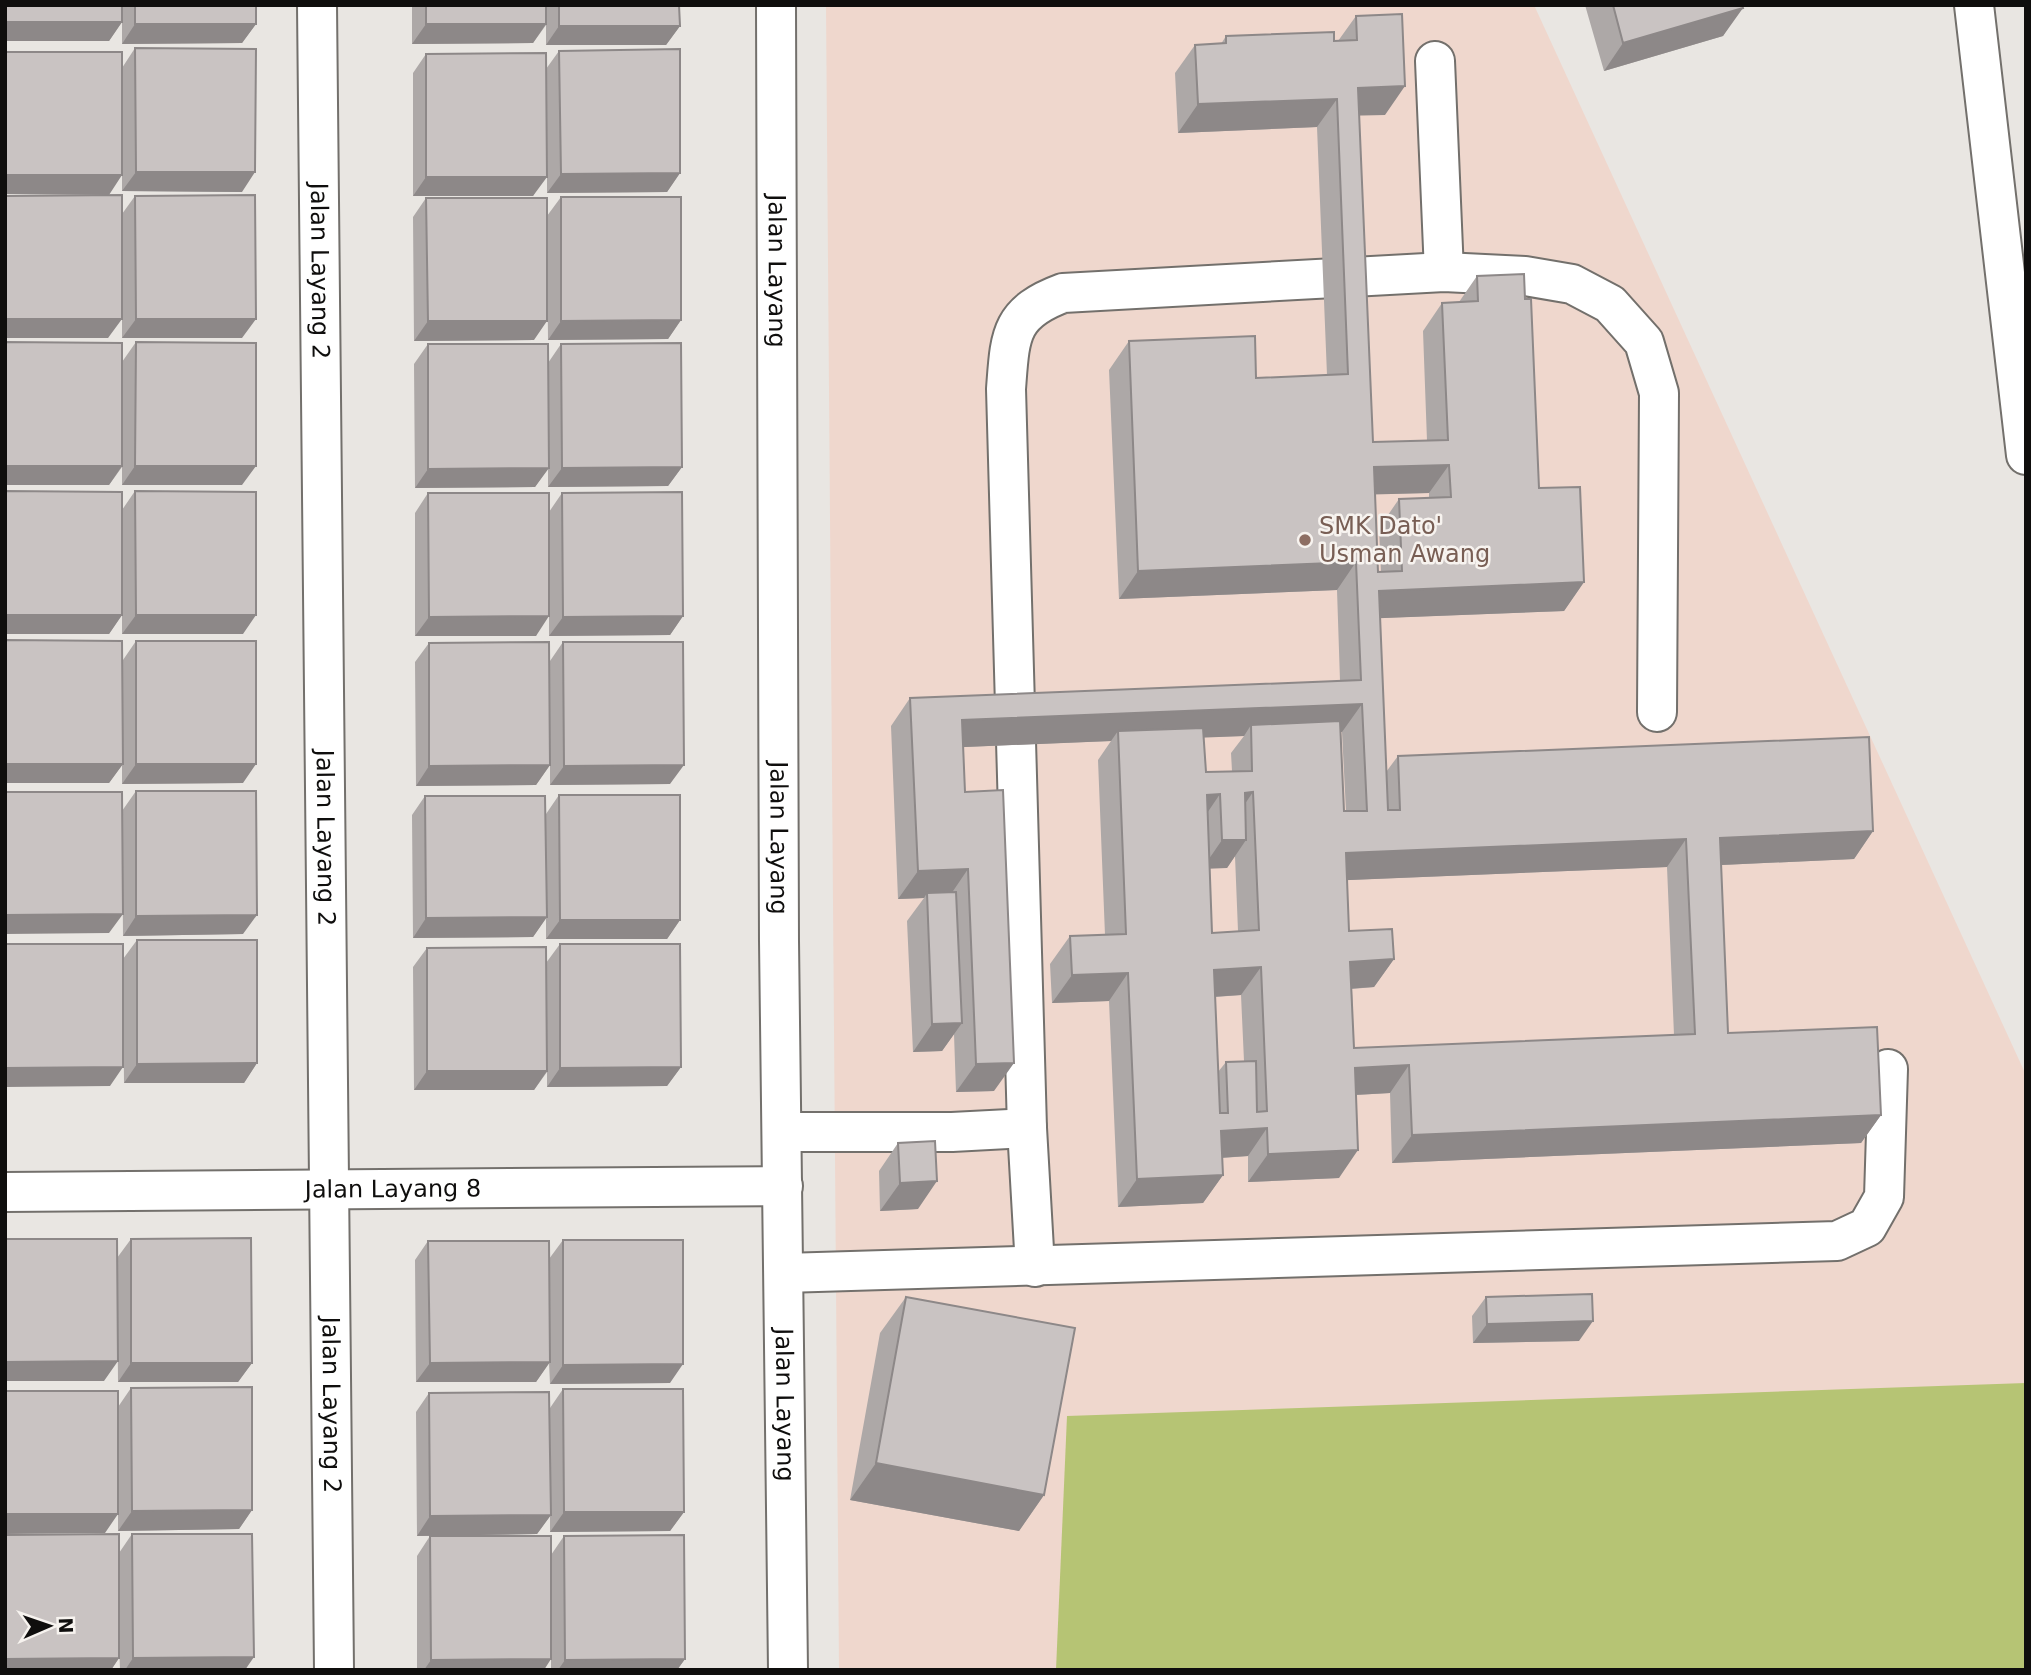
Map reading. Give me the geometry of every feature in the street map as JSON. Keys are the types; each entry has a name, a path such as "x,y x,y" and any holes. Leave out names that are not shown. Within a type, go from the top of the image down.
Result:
{"street":[{"name":"Jalan Layang 2","path":"317,5 334,1670"},
{"name":"Jalan Layang","path":"776,5 782,1132 788,1670"},
{"path":"1974,5 2026,455"},
{"path":"1435,61 1444,272"},
{"path":"1035,1267 1027,1128 1006,388 1009,350 1018,323 1035,303 1063,293 1444,272 1525,276 1572,284 1610,304 1644,342 1659,393 1657,712"},
{"path":"784,1273 1837,1241 1867,1227 1884,1197 1888,1069"},
{"path":"782,1132 952,1132 1027,1128"},
{"name":"Jalan Layang 8","path":"5,1192 783,1186"}],"shaded area":[{"name":"SMK Dato' Usman Awang","path":"826,5 1534,5 2026,1075 2026,1670 839,1670"}],"green space":[{"path":"2026,1383 2026,1670 1056,1670 1067,1416"}],"building":[{"path":"5,5 122,5 122,22 5,22"},
{"path":"135,5 256,5 256,24 135,24"},
{"path":"426,5 546,5 546,24 426,24"},
{"path":"559,5 679,5 680,26 559,26"},
{"path":"1613,5 1742,5 1743,8 1623,43"},
{"path":"1402,14 1405,86 1358,88 1373,442 1448,440 1442,303 1478,301 1477,276 1524,274 1525,299 1531,299 1539,488 1580,487 1584,582 1379,591 1388,810 1400,810 1398,756 1869,737 1873,831 1720,838 1728,1033 1877,1027 1881,1115 1412,1135 1409,1065 1355,1068 1358,1150 1268,1154 1267,1128 1221,1131 1223,1175 1137,1179 1128,973 1072,975 1070,936 1126,934 1118,731 1203,728 1206,772 1252,771 1251,725 1340,721 1344,811 1367,811 1362,704 962,720 965,792 1003,790 1014,1063 976,1064 968,869 918,871 910,698 1361,680 1356,562 1138,571 1129,341 1255,336 1256,378 1348,374 1337,99 1198,104 1195,45 1226,43 1226,36 1334,32 1334,41 1357,40 1356,16","holes":["1449,465 1451,497 1399,499 1402,571 1378,572 1374,467","1253,792 1259,930 1212,933 1207,795 1220,794 1222,840 1246,840 1245,793","1686,839 1695,1034 1354,1048 1350,962 1394,959 1392,929 1349,931 1346,853","1261,967 1267,1111 1257,1112 1256,1061 1226,1062 1228,1113 1220,1113 1214,970"]},
{"path":"135,48 256,49 255,172 136,172"},
{"path":"680,49 680,173 561,174 559,51"},
{"path":"5,52 122,52 122,175 5,175"},
{"path":"546,53 547,177 426,177 426,54"},
{"path":"122,195 122,319 5,319 5,196"},
{"path":"255,195 256,319 136,319 135,196"},
{"path":"561,197 681,197 681,320 561,321"},
{"path":"426,198 547,198 547,321 428,321"},
{"path":"5,342 122,343 122,466 5,466"},
{"path":"136,342 256,343 256,466 135,466"},
{"path":"681,343 682,467 562,468 561,344"},
{"path":"428,344 548,344 549,468 428,469"},
{"path":"5,491 122,492 122,615 5,615"},
{"path":"135,491 256,492 256,615 136,615"},
{"path":"682,492 683,616 563,617 562,493"},
{"path":"428,493 549,493 549,616 429,617"},
{"path":"5,640 122,641 123,764 5,764"},
{"path":"136,641 256,641 256,764 136,764"},
{"path":"549,642 550,765 429,766 429,643"},
{"path":"563,642 683,642 684,765 564,766"},
{"path":"136,791 256,791 257,915 136,916"},
{"path":"5,792 122,792 123,914 5,915"},
{"path":"559,795 680,795 680,920 560,920"},
{"path":"425,796 545,796 547,917 426,918"},
{"path":"956,892 962,1023 932,1024 927,893"},
{"path":"137,940 257,940 257,1063 137,1064"},
{"path":"5,944 123,944 123,1067 5,1068"},
{"path":"560,944 680,944 681,1067 560,1068"},
{"path":"546,947 547,1071 427,1071 427,948"},
{"path":"935,1141 937,1181 900,1183 898,1143"},
{"path":"251,1238 252,1363 131,1363 131,1239"},
{"path":"5,1239 117,1239 118,1361 5,1362"},
{"path":"563,1240 683,1240 683,1364 563,1365"},
{"path":"428,1241 549,1241 550,1362 430,1363"},
{"path":"1592,1294 1593,1321 1487,1324 1486,1297"},
{"path":"906,1297 1075,1328 1044,1495 876,1463"},
{"path":"252,1387 252,1510 132,1511 131,1388"},
{"path":"563,1389 683,1389 684,1512 564,1512"},
{"path":"5,1391 118,1391 118,1514 5,1514"},
{"path":"549,1392 551,1515 430,1516 429,1393"},
{"path":"119,1534 119,1658 5,1659 5,1535"},
{"path":"132,1534 252,1534 254,1657 133,1658"},
{"path":"684,1535 685,1659 565,1660 564,1536"},
{"path":"430,1536 551,1536 551,1659 431,1660"}],"place":[{"name":"SMK Dato' Usman Awang","path":"1305,540"}]}
